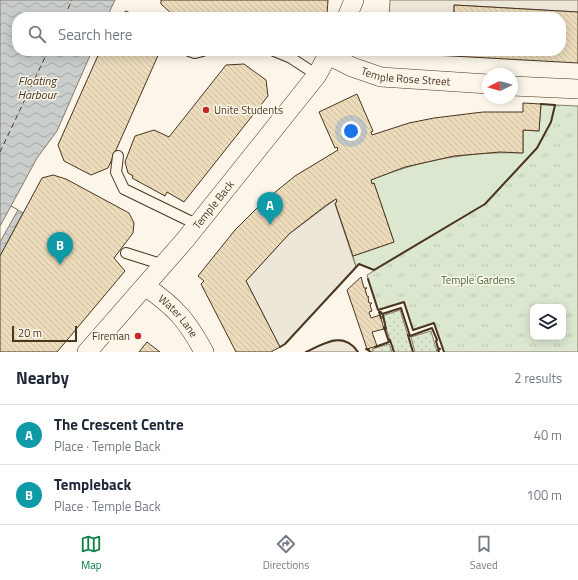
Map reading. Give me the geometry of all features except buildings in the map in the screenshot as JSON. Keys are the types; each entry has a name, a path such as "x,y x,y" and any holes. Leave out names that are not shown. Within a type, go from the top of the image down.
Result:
{"street":[{"path":"349,12 354,0"},
{"name":"Temple Back","path":"87,352 198,225 317,75 327,56"},
{"name":"Temple Rose Street","path":"334,56 357,69 381,77 482,84"},
{"path":"518,86 578,89"},
{"name":"Water Lane","path":"145,286 166,301 180,314 187,322 204,352"}],"lane":[{"path":"286,56 317,75"},
{"path":"118,156 116,172 124,189 198,225"},
{"path":"126,253 164,265"}],"green space":[{"path":"541,104 555,105 551,122 537,148 485,204 374,270 359,264 356,267 353,256 394,242 374,183 372,184 371,180 408,167 446,158 465,155 523,153 523,130 539,131"},
{"name":"Temple Gardens","path":"555,105 578,106 578,352 444,352 434,323 413,330 404,302 378,310 367,275 485,204 551,122"},
{"path":"400,310 413,352 394,352 382,316"},
{"path":"431,331 437,352 415,352 411,337"},
{"path":"389,344 392,352 373,352 372,349"}],"shaded area":[{"path":"390,0 578,0 578,12 454,5 454,12 389,12"},
{"path":"336,199 337,202 335,204 356,267 285,344 280,347 246,281 289,234"},
{"path":"332,340 343,340 350,343 358,352 306,352"}],"water":[{"name":"Floating Harbour","path":"0,0 115,0 109,12 12,12 12,56 90,56 57,131 37,158 11,206 23,213 0,256"}],"pier":[{"path":"11,206 18,210 0,242 0,226"}],"ferry route":[{"path":"66,12 72,0"},
{"path":"0,152 46,56"}],"wall":[{"path":"280,347 285,344 359,264 374,270 485,204 537,148 551,122 555,105 541,104"},
{"path":"368,279 378,310 404,302 413,330 434,323 444,352"},
{"path":"381,318 379,312 382,314 401,308 410,336 432,328 437,340 438,348 440,349 438,350 439,352"},
{"path":"383,315 386,329"},
{"path":"375,347 389,342 384,327"},
{"path":"408,335 413,352"},
{"path":"306,352 320,345 340,340 346,342 358,352"},
{"path":"390,340 394,352"},
{"path":"369,349 366,349 371,352"}],"place":[{"name":"Unite Students","path":"206,110"},
{"name":"The Crescent Centre","path":"270,225"},
{"name":"Templeback","path":"60,265"},
{"name":"Fireman","path":"138,336"}]}
